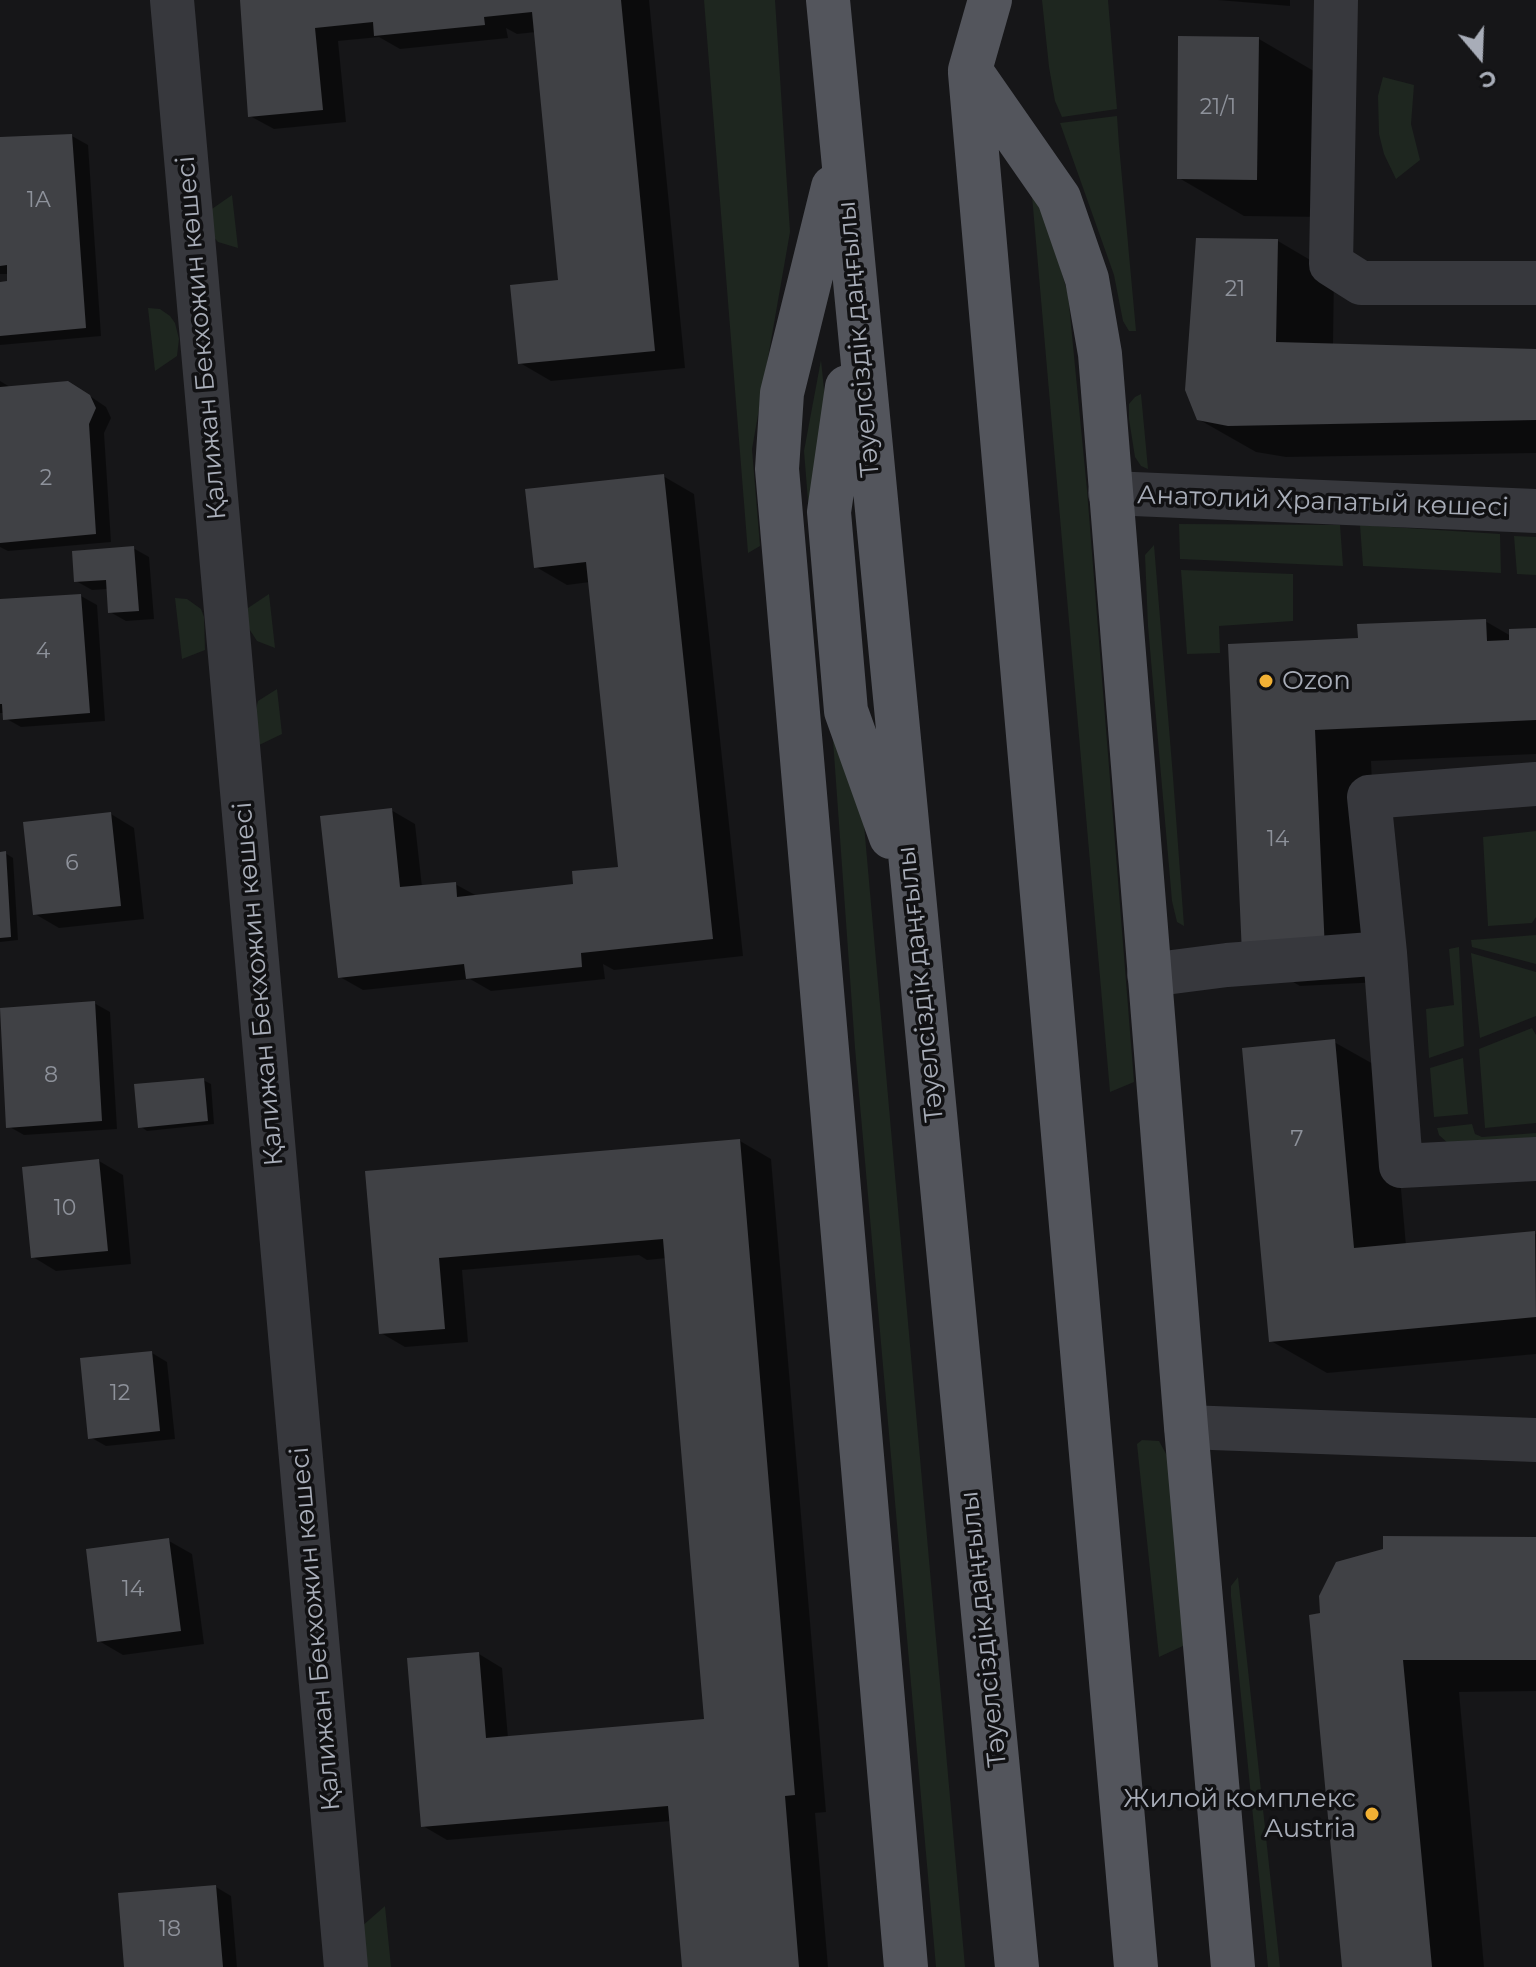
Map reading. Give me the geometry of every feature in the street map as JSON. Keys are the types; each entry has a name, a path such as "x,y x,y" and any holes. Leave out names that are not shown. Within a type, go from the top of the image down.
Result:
{"main road":[{"path":"964,0 1136,1967"},
{"path":"970,70 990,0"},
{"name":"Тәуелсіздік даңғылы","path":"827,11 1017,1967"},
{"path":"970,70 1059,198 1087,279 1100,354 1186,1427 1233,1967"},
{"path":"841,153 782,393 777,469 906,1967"}],"street":[{"name":"Қалижан Бекхожин көшесі","path":"172,0 346,1967"},
{"path":"1336,0 1331,264 1361,283 1536,283"},
{"name":"Анатолий Храпатый көшесі","path":"1110,493 1536,511"},
{"path":"1536,784 1369,797 1385,953 1401,1166 1536,1159"},
{"path":"1149,975 1227,965 1385,953"},
{"path":"1186,1427 1536,1440"}],"shaded area":[{"path":"704,0 775,0 790,232 752,449 760,546 748,553"},
{"path":"1042,0 1108,0 1117,109 1062,117 1055,101 1049,67"},
{"path":"1383,77 1414,85 1411,124 1420,160 1396,179 1379,134 1378,96"},
{"path":"1117,116 1136,331 1129,331 1123,321 1114,275 1060,123"},
{"path":"232,195 238,248 218,242 211,234 209,211"},
{"path":"1032,196 1045,216 1068,294 1087,490 1134,1082 1110,1092"},
{"path":"148,308 160,309 170,316 179,339 177,356 155,371"},
{"path":"821,360 827,419 810,526 804,451"},
{"path":"1141,394 1148,469 1141,466 1135,457 1129,419 1129,404"},
{"path":"1179,524 1340,525 1343,566 1180,559"},
{"path":"1360,525 1500,534 1501,573 1363,566"},
{"path":"1514,536 1536,537 1536,575 1517,574"},
{"path":"1154,545 1184,926 1177,922 1172,901 1148,626 1145,555"},
{"path":"1181,570 1293,574 1293,621 1219,626 1220,653 1187,654"},
{"path":"269,594 275,648 257,641 246,624 245,610"},
{"path":"175,598 187,599 201,609 204,617 205,650 182,659"},
{"path":"277,689 282,734 257,746 255,713 258,701"},
{"path":"830,698 862,802 965,1967 936,1967 855,1048"},
{"path":"1536,831 1536,917 1532,923 1488,926 1483,837"},
{"path":"1536,935 1536,964 1472,947 1471,940"},
{"path":"1459,947 1464,1046 1429,1058 1426,1009 1454,1005 1449,949"},
{"path":"1471,953 1536,972 1536,1016 1480,1038"},
{"path":"1532,1028 1536,1035 1536,1123 1485,1128 1479,1049"},
{"path":"1463,1058 1468,1114 1434,1117 1430,1068"},
{"path":"1472,1124 1475,1134 1482,1137 1536,1133 1536,1142 1452,1147 1439,1135 1437,1128"},
{"path":"1142,1440 1159,1441 1171,1463 1185,1645 1159,1657 1137,1444"},
{"path":"1238,1577 1280,1967 1268,1967 1231,1596 1231,1586"},
{"path":"385,1906 391,1967 367,1967 361,1927"}],"building":[{"path":"240,0 621,0 655,351 518,364 510,285 558,280 532,12 484,17 485,25 374,36 373,22 315,28 323,110 248,117"},
{"path":"1178,36 1259,37 1257,180 1177,179"},
{"path":"72,134 86,328 0,336 0,282 7,281 7,265 0,266 0,137"},
{"path":"1196,238 1278,239 1276,342 1536,349 1536,420 1228,426 1197,420 1185,390"},
{"path":"68,381 90,395 96,408 89,424 96,534 0,543 0,387"},
{"path":"664,474 713,939 581,953 582,967 466,979 464,964 338,978 320,816 392,808 400,887 456,882 457,897 573,884 572,871 618,867 586,562 534,568 525,489"},
{"path":"134,546 139,611 108,613 106,580 74,582 72,551"},
{"path":"81,594 90,713 3,720 0,704 0,599"},
{"path":"1486,619 1487,641 1509,640 1509,629 1536,628 1536,720 1315,730 1325,951 1242,954 1228,644 1358,638 1357,624"},
{"path":"111,812 121,906 33,915 23,822"},
{"path":"6,851 11,937 0,938 0,852"},
{"path":"95,1001 102,1121 6,1128 0,1008"},
{"path":"1335,1039 1354,1248 1535,1231 1536,1317 1269,1342 1242,1048"},
{"path":"204,1078 208,1121 138,1128 134,1084"},
{"path":"740,1139 795,1795 785,1796 799,1967 682,1967 668,1806 421,1827 407,1658 479,1652 486,1738 704,1719 663,1239 439,1258 445,1329 379,1334 365,1171"},
{"path":"99,1159 108,1251 31,1258 22,1167"},
{"path":"152,1351 160,1431 88,1439 80,1358"},
{"name":"Жилой комплекс Austria","path":"1383,1536 1536,1537 1536,1660 1403,1660 1432,1967 1342,1967 1309,1615 1320,1613 1319,1596 1336,1562 1383,1549"},
{"path":"169,1538 181,1631 97,1642 86,1549"},
{"path":"216,1885 223,1967 124,1967 118,1893"}],"place":[{"name":"Ozon","path":"1266,681"},
{"name":"Жилой комплекс Austria","path":"1372,1814"}]}
